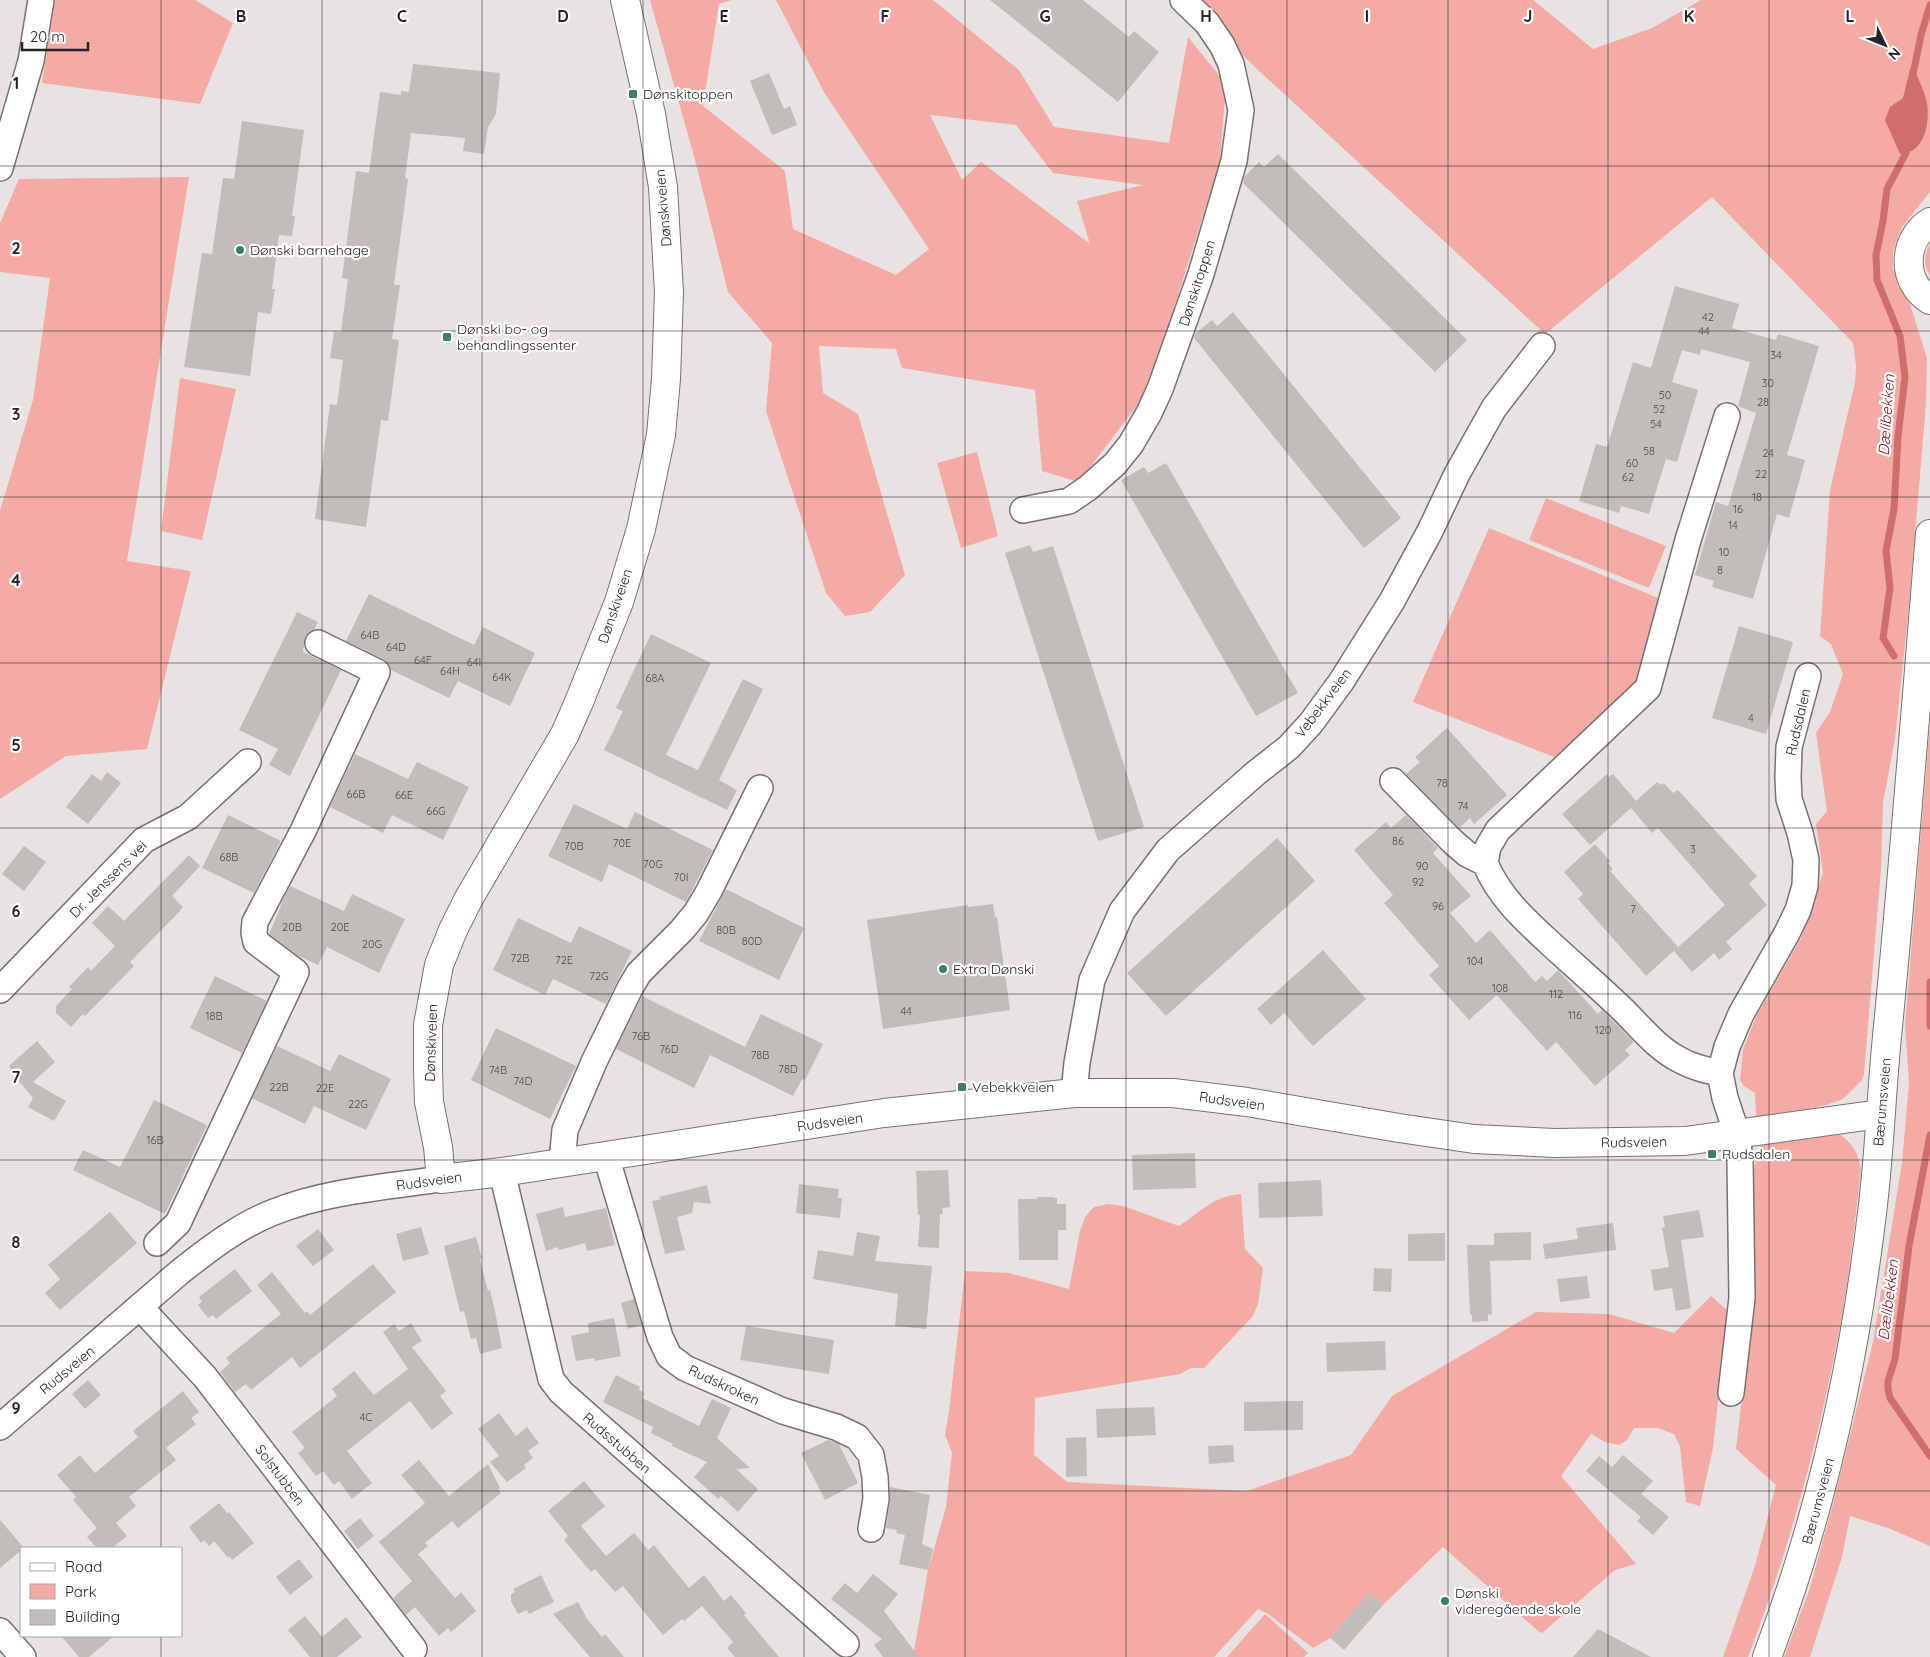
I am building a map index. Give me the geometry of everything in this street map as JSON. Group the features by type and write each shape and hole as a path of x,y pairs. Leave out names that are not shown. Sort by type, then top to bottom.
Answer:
{"street":[{"path":"0,168 31,61 41,0"},
{"name":"Dønskiveien","path":"441,1179 438,1147 429,1102 428,1070 428,1025 439,965 453,930 469,898 565,734 579,702 619,602 640,529 661,435 666,379 669,292 663,187 651,114 625,0"},
{"name":"Dønskitoppen","path":"1023,510 1069,501 1088,488 1115,464 1131,444 1150,413 1201,274 1234,162 1241,110 1231,64 1222,45 1207,23 1183,0"},
{"path":"1930,222 1916,236 1909,254 1909,272 1914,284 1926,297 1930,320"},
{"name":"Vebekkveien","path":"1074,1093 1076,1062 1092,980 1122,911 1168,850 1288,747 1311,722 1341,682 1392,601 1430,531 1457,474 1494,408 1542,346"},
{"path":"1720,1073 1698,1068 1678,1060 1651,1038 1526,921 1503,896 1492,879 1486,862 1488,847 1498,830 1648,688 1688,540 1727,416"},
{"name":"Bærumsveien","path":"1767,1657 1804,1550 1841,1413 1860,1308 1873,1210 1930,534"},
{"path":"157,1243 178,1223 296,972 256,942 254,933 255,922 303,832 377,672 318,643"},
{"name":"Rudsdalen","path":"1737,1134 1725,1098 1720,1073 1727,1047 1741,1014 1787,933 1798,910 1805,886 1806,860 1789,799 1788,778 1789,747 1808,676"},
{"name":"Dr. Jenssens vei","path":"0,990 144,840 188,817 248,762"},
{"path":"1393,781 1453,842 1467,854 1486,862"},
{"path":"562,1162 565,1130 594,1062 630,988 639,973 682,930 696,913 709,891 760,788"},
{"name":"Rudsveien","path":"0,1427 199,1257 247,1225 273,1212 334,1194 502,1172 884,1113 1074,1093 1173,1093 1247,1102 1474,1139 1554,1143 1686,1141 1880,1114"},
{"path":"1731,1393 1742,1288 1740,1170 1737,1134"},
{"name":"Rudskroken","path":"606,1156 660,1336 669,1356 685,1368 783,1412 836,1428 857,1437 871,1455 875,1477 876,1499 871,1529"},
{"name":"Rudsstubben","path":"502,1172 551,1379 561,1392 846,1644"},
{"name":"Solstubben","path":"140,1307 205,1377 414,1650"},
{"path":"0,1631 22,1657"}],"green space":[{"path":"55,0 195,0 233,23 200,104 42,83"},
{"path":"650,0 731,0 719,4 703,106 785,171 793,229 896,275 929,249 825,94 776,0 933,0 1019,70 1054,127 1169,143 1188,37 1226,84 1220,162 1148,391 1079,482 1042,471 1035,390 902,368 896,349 819,346 823,393 858,414 905,575 870,612 845,616 826,593 766,411 772,343 728,292 695,160","holes":["930,115 1016,125 1053,173 1143,185 1077,201 1090,244 981,162 962,180"]},
{"path":"1186,0 1533,0 1593,49 1652,28 1701,0 1930,0 1930,192 1902,227 1893,251 1893,269 1909,301 1927,358 1926,404 1909,606 1895,739 1883,803 1881,869 1864,1074 1862,1080 1843,1099 1826,1105 1767,1118 1756,1116 1755,1093 1744,1086 1740,1080 1743,1050 1756,1017 1801,938 1823,873 1816,824 1827,811 1816,733 1830,712 1843,674 1831,644 1820,636 1830,490 1855,382 1856,366 1853,343 1712,197 1545,334 1259,71"},
{"path":"189,177 127,561 191,571 147,749 66,756 0,799 0,511 33,400 50,278 0,272 0,223 19,179"},
{"path":"1930,244 1930,276 1925,260"},
{"path":"180,378 236,389 202,540 161,531"},
{"path":"977,452 998,536 961,548 937,463"},
{"path":"1546,498 1666,546 1649,588 1529,540"},
{"path":"1489,528 1658,598 1635,685 1557,758 1413,702"},
{"path":"1930,724 1930,1546 1888,1528 1850,1516 1842,1557 1810,1657 1784,1657 1810,1588 1873,1342 1902,1163 1909,1083 1905,1025"},
{"path":"1838,1133 1854,1149 1859,1159 1861,1171 1851,1258 1835,1354 1804,1486 1764,1615 1748,1657 1723,1657 1755,1566 1776,1485 1736,1449 1747,1355 1750,1184 1756,1161 1755,1153 1761,1146 1768,1143"},
{"path":"1241,1194 1245,1249 1263,1268 1258,1304 1253,1316 1204,1368 1191,1368 1180,1374 1035,1398 1034,1455 1067,1482 1247,1491 1351,1455 1392,1396 1536,1312 1609,1314 1674,1333 1711,1296 1728,1311 1713,1448 1700,1506 1686,1502 1680,1446 1674,1434 1657,1428 1634,1428 1627,1440 1619,1445 1605,1442 1591,1434 1561,1476 1636,1564 1615,1570 1542,1633 1443,1547 1383,1605 1369,1593 1330,1638 1313,1648 1268,1614 1258,1609 1214,1657 913,1657 928,1570 946,1507 952,1453 945,1435 965,1271 1009,1273 1069,1289 1080,1231 1085,1217 1094,1207 1108,1204 1123,1206 1179,1226 1215,1201 1231,1195"},
{"path":"1265,1614 1308,1653 1304,1657 1227,1657"}],"shaded area":[{"path":"1910,69 1916,73 1924,92 1928,119 1924,136 1920,143 1908,152 1900,154 1885,120 1890,107 1903,98"}],"building":[{"path":"990,0 1083,0 1129,37 1134,31 1159,52 1118,102"},
{"path":"413,64 500,73 496,114 488,127 484,154 463,151 465,138 411,133 405,178 408,179 394,285 400,285 392,339 399,340 388,421 381,420 366,527 315,519 330,404 337,405 343,360 330,358 334,331 341,332 348,279 342,278 356,171 369,173 380,92 401,95 401,91 409,92"},
{"path":"769,73 784,109 790,106 797,125 772,135 750,81"},
{"path":"242,121 304,130 292,216 295,216 292,236 279,235 272,289 275,289 271,314 258,312 250,376 184,367 202,253 212,254 223,178 234,179"},
{"path":"1278,154 1467,340 1435,372 1243,183 1244,177 1259,162 1264,167"},
{"path":"1675,286 1739,304 1732,328 1776,340 1778,334 1819,346 1787,455 1805,460 1789,518 1777,514 1753,599 1712,587 1714,581 1695,575 1716,502 1728,506 1756,413 1738,406 1750,362 1701,349 1700,355 1682,350 1672,382 1698,390 1677,462 1666,459 1649,514 1621,506 1619,513 1579,501 1596,444 1607,447 1633,362 1651,368"},
{"path":"1233,312 1401,518 1364,548 1194,338 1195,334 1212,320 1217,326"},
{"path":"1166,463 1298,693 1256,716 1121,480 1144,467 1148,473"},
{"path":"1030,545 1033,552 1053,546 1144,827 1098,841 1005,553"},
{"path":"369,594 474,645 483,627 535,653 510,706 458,681 449,698 391,670 389,664 383,659 346,641"},
{"path":"297,612 318,622 314,630 310,631 305,637 303,652 341,670 290,776 269,765 278,749 239,730"},
{"path":"1739,626 1793,642 1766,734 1712,718"},
{"path":"651,634 711,663 666,755 698,770 743,679 763,689 719,780 737,790 727,810 604,750 623,711 616,708"},
{"path":"1447,728 1507,795 1474,824 1470,818 1459,828 1406,774 1420,762 1415,757"},
{"path":"355,754 408,779 417,762 469,787 443,840 392,815 383,833 330,807"},
{"path":"107,772 121,783 88,824 66,807 92,774 101,781"},
{"path":"1607,774 1609,777 1613,774 1636,801 1657,782 1661,785 1664,783 1673,793 1678,790 1757,876 1749,884 1767,905 1726,942 1732,949 1719,960 1714,953 1692,972 1674,951 1725,905 1658,828 1652,833 1631,808 1590,845 1562,814"},
{"path":"574,804 627,829 635,812 713,850 686,902 609,864 602,882 548,856"},
{"path":"228,815 281,841 254,893 202,868"},
{"path":"1406,815 1438,848 1433,853 1471,896 1450,913 1476,943 1490,930 1535,982 1542,976 1547,981 1558,970 1598,1014 1602,1010 1634,1042 1625,1050 1630,1055 1595,1086 1556,1042 1547,1051 1497,995 1469,1020 1429,975 1439,966 1384,903 1393,895 1354,850 1386,822 1391,828"},
{"path":"1277,838 1315,881 1166,1016 1127,973"},
{"path":"1595,844 1610,861 1608,863 1613,869 1610,871 1678,947 1646,976 1578,899 1583,894 1564,872"},
{"path":"24,846 46,862 24,891 2,874"},
{"path":"189,855 200,866 172,896 183,907 130,962 134,966 85,1016 83,1014 71,1027 56,1013 56,1006 72,989 69,987 88,967 91,971 115,946 92,923 108,906 124,921"},
{"path":"290,886 344,911 352,894 405,919 379,973 327,947 318,965 297,955 269,934"},
{"path":"726,889 804,928 779,980 699,941"},
{"path":"993,904 995,917 997,917 1010,1010 883,1029 867,920 968,905 968,907"},
{"path":"518,918 571,943 579,926 632,951 606,1004 553,979 545,995 493,970"},
{"path":"1323,950 1366,999 1313,1046 1284,1013 1271,1025 1257,1009"},
{"path":"215,976 267,1001 242,1053 190,1028"},
{"path":"642,996 745,1047 761,1014 823,1044 805,1080 802,1079 793,1096 710,1055 694,1088 616,1049"},
{"path":"496,1028 576,1066 550,1119 471,1080"},
{"path":"37,1041 55,1062 33,1082 66,1101 54,1121 28,1107 33,1098 10,1071 12,1070 9,1066"},
{"path":"277,1046 330,1071 339,1054 391,1079 366,1130 314,1106 305,1124 252,1098"},
{"path":"154,1100 207,1125 165,1214 73,1170 83,1150 120,1167"},
{"path":"1195,1153 1196,1188 1133,1190 1132,1155"},
{"path":"948,1170 950,1207 942,1208 943,1214 940,1214 939,1248 918,1247 920,1215 918,1215 916,1171"},
{"path":"1321,1180 1323,1216 1259,1218 1258,1183"},
{"path":"799,1184 839,1189 838,1198 842,1198 840,1218 796,1213"},
{"path":"707,1185 711,1204 694,1202 692,1213 677,1217 685,1250 665,1254 652,1201 662,1199 659,1197"},
{"path":"1037,1197 1054,1197 1057,1198 1057,1204 1066,1204 1066,1230 1058,1230 1058,1260 1019,1260 1018,1199 1037,1199"},
{"path":"563,1207 565,1217 606,1208 615,1245 587,1251 585,1243 559,1250 558,1247 546,1251 536,1214"},
{"path":"1699,1210 1704,1237 1681,1240 1691,1308 1676,1311 1672,1288 1654,1291 1651,1270 1669,1267 1662,1228 1665,1227 1663,1216"},
{"path":"110,1212 137,1243 60,1310 45,1293 60,1279 48,1265"},
{"path":"1613,1223 1616,1250 1545,1259 1543,1244 1578,1239 1576,1228"},
{"path":"421,1227 429,1254 403,1261 396,1234"},
{"path":"318,1229 334,1250 313,1266 296,1246"},
{"path":"857,1232 880,1236 875,1261 932,1266 926,1329 895,1326 898,1294 813,1279 818,1250 853,1256"},
{"path":"1531,1232 1531,1260 1490,1261 1492,1314 1488,1315 1488,1321 1472,1322 1472,1315 1470,1315 1467,1245 1494,1245 1494,1233"},
{"path":"1445,1233 1445,1261 1408,1261 1408,1234"},
{"path":"476,1237 488,1291 490,1290 495,1311 502,1348 480,1354 476,1338 471,1339 464,1311 460,1312 444,1246"},
{"path":"373,1264 396,1292 300,1368 292,1357 251,1390 246,1384 235,1392 220,1372 230,1363 226,1358 281,1314 257,1285 272,1272 305,1313 307,1311 310,1315"},
{"path":"1374,1268 1392,1269 1391,1292 1373,1291"},
{"path":"235,1269 252,1291 216,1319 213,1315 208,1318 198,1305 202,1302 199,1297"},
{"path":"1587,1276 1590,1298 1560,1302 1557,1279"},
{"path":"634,1299 642,1325 628,1329 621,1303"},
{"path":"614,1318 621,1356 595,1361 594,1358 576,1361 571,1336 589,1332 588,1323"},
{"path":"411,1323 422,1341 412,1347 446,1391 440,1396 453,1413 432,1430 410,1401 347,1451 372,1483 352,1499 339,1481 334,1485 323,1471 316,1476 298,1453 305,1448 292,1432 337,1396 332,1389 354,1371 374,1395 408,1369 383,1332 394,1324 399,1331"},
{"path":"746,1326 834,1340 829,1374 740,1360"},
{"path":"1385,1341 1386,1370 1327,1372 1326,1343"},
{"path":"616,1375 640,1387 639,1390 644,1393 642,1398 699,1426 712,1399 731,1408 717,1438 750,1468 736,1469 758,1489 738,1512 721,1496 718,1499 694,1477 707,1462 672,1446 673,1444 651,1433 653,1427 603,1402"},
{"path":"88,1380 101,1395 85,1409 72,1394"},
{"path":"183,1391 199,1412 191,1418 196,1424 166,1448 176,1460 129,1497 136,1506 116,1523 127,1536 113,1547 96,1547 87,1537 97,1528 73,1500 76,1497 57,1475 80,1455 95,1473 138,1437 133,1431"},
{"path":"1303,1401 1303,1430 1244,1431 1244,1402"},
{"path":"1154,1407 1156,1435 1097,1438 1096,1409"},
{"path":"499,1413 516,1436 527,1427 539,1443 528,1451 533,1458 524,1465 526,1468 507,1482 490,1462 499,1456 478,1429"},
{"path":"1086,1437 1087,1476 1066,1477 1066,1438"},
{"path":"828,1440 839,1444 858,1483 825,1500 801,1453"},
{"path":"1233,1445 1234,1462 1209,1464 1208,1446"},
{"path":"1623,1455 1653,1481 1641,1494 1669,1517 1653,1535 1637,1521 1641,1517 1586,1471 1599,1456 1612,1467"},
{"path":"419,1460 449,1496 488,1464 501,1493 458,1528 452,1521 425,1543 428,1546 418,1554 455,1598 461,1592 476,1611 451,1632 448,1628 439,1636 415,1607 406,1615 393,1598 412,1581 379,1542 425,1503 401,1475"},
{"path":"584,1481 605,1506 581,1526 606,1556 634,1533 648,1550 654,1545 689,1588 704,1575 724,1601 731,1595 746,1613 744,1615 779,1657 735,1657 727,1648 733,1642 702,1606 684,1621 682,1619 663,1635 623,1586 615,1592 595,1569 591,1572 564,1540 568,1536 548,1511"},
{"path":"890,1487 930,1495 922,1544 933,1549 928,1570 899,1564 905,1535 896,1533 897,1530 886,1528"},
{"path":"219,1503 228,1514 229,1512 254,1543 232,1560 229,1556 228,1558 214,1541 209,1546 204,1540 201,1543 189,1527"},
{"path":"360,1518 374,1536 358,1549 344,1531"},
{"path":"0,1520 23,1547 20,1547 20,1551 0,1568"},
{"path":"299,1559 313,1577 290,1595 276,1577"},
{"path":"873,1574 898,1594 884,1611 919,1657 883,1657 874,1645 882,1639 831,1599 845,1583 857,1593"},
{"path":"541,1575 554,1602 529,1614 527,1610 518,1614 511,1601 511,1594 515,1592 513,1589"},
{"path":"1369,1593 1383,1605 1344,1650 1330,1638"},
{"path":"578,1602 587,1619 602,1637 605,1634 624,1657 590,1657 553,1614"},
{"path":"305,1616 322,1637 346,1617 362,1637 337,1657 310,1657 288,1630"},
{"path":"1598,1629 1651,1657 1573,1657"},
{"path":"62,1637 113,1637 89,1657 79,1657"}],"waterway":[{"name":"Dælibekken","path":"1912,79 1921,35 1930,5"},
{"name":"Dælibekken","path":"1894,656 1883,638 1890,588 1886,551 1894,509 1898,436 1905,377 1900,336 1877,280 1876,255 1887,189 1906,153 1907,144"},
{"name":"Dælibekken","path":"1930,982 1930,1026"},
{"name":"Dælibekken","path":"1930,1135 1909,1246 1895,1359 1888,1381 1890,1398 1930,1456"}],"place":[{"name":"Dønskitoppen","path":"633,94"},
{"name":"Dønski barnehage","path":"240,250"},
{"name":"Dønski bo- og behandlingssenter","path":"447,337"},
{"name":"Extra Dønski","path":"943,969"},
{"name":"Vebekkveien","path":"962,1087"},
{"name":"Rudsdalen","path":"1712,1154"},
{"name":"Dønski videregående skole","path":"1445,1601"}]}
